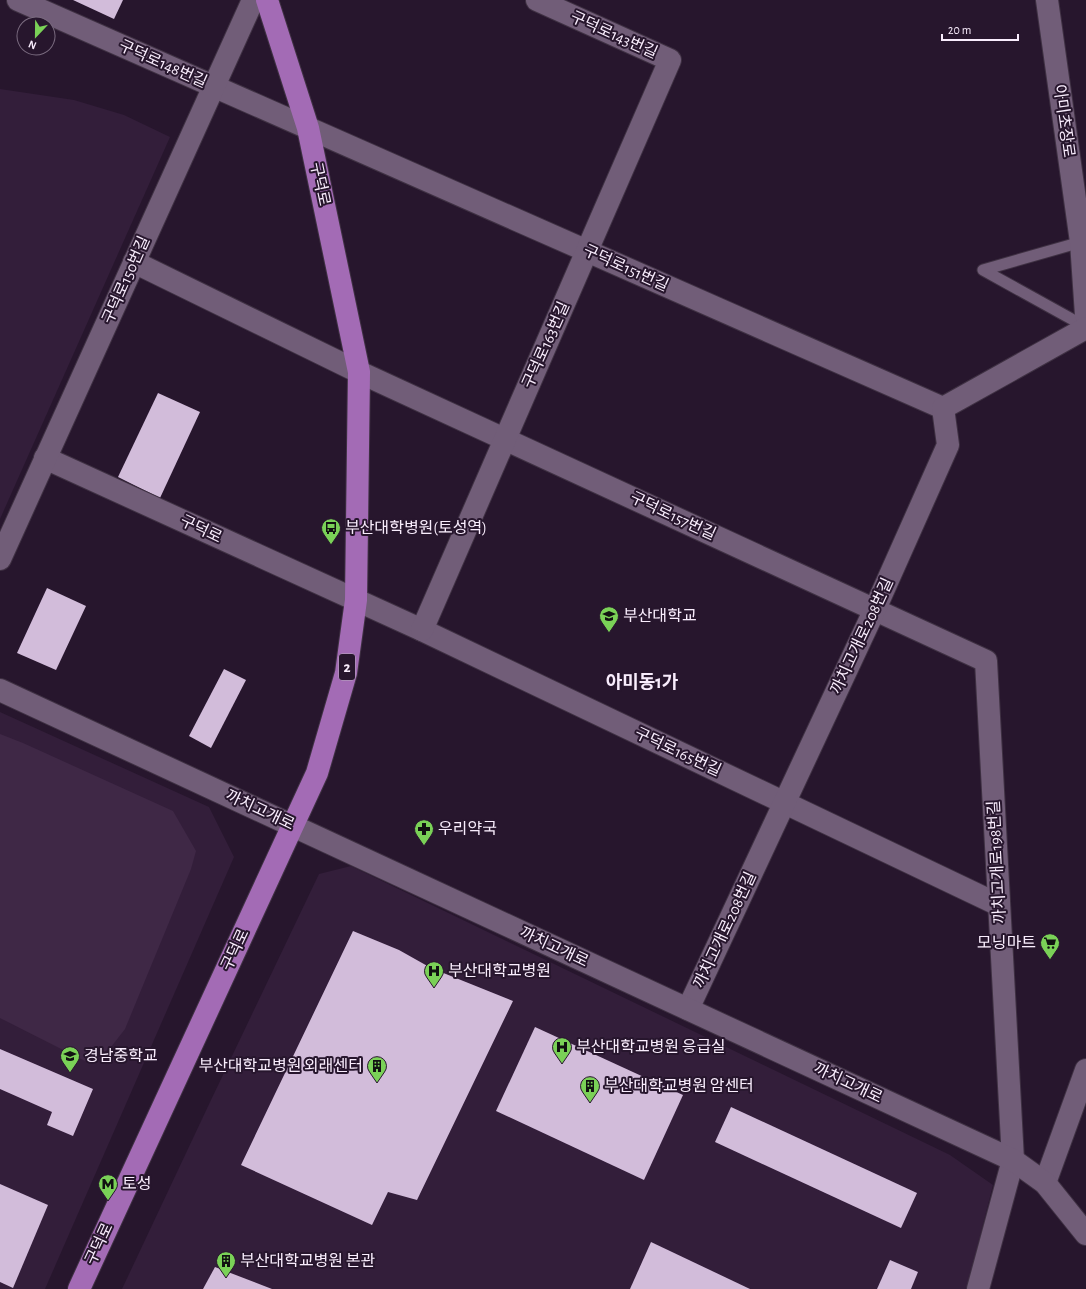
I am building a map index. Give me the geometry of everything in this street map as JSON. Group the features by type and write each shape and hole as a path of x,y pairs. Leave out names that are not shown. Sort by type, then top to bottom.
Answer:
{"main road":[{"name":"구덕로","path":"78,1289 317,773 346,673 356,600 359,372 308,128 267,0"}],"street":[{"name":"구덕로148번길","path":"18,0 308,128"},
{"name":"구덕로150번길","path":"0,559 253,0"},
{"name":"구덕로143번길","path":"537,0 670,60"},
{"name":"아미초장로","path":"1047,0 1081,242 1086,315"},
{"name":"구덕로163번길","path":"422,630 670,60"},
{"name":"구덕로151번길","path":"308,128 943,408"},
{"path":"1068,151 1086,173"},
{"path":"134,262 359,372"},
{"path":"943,408 1086,328"},
{"name":"구덕로157번길","path":"359,372 986,661"},
{"name":"까치고개로208번길","path":"688,1009 875,609 948,445 943,408"},
{"name":"구덕로","path":"46,458 356,600"},
{"name":"구덕로165번길","path":"356,600 999,904"},
{"name":"까치고개로198번길","path":"978,1289 1013,1160 986,661"},
{"name":"까치고개로","path":"0,690 1013,1160 1045,1183 1086,1234"},
{"path":"1045,1183 1086,1070"}],"lane":[{"path":"1081,242 983,270 1086,328"}],"shaded area":[{"path":"0,89 74,100 124,115 170,137 0,519"},
{"name":"경남중학교","path":"0,712 209,807 234,857 45,1289 0,1289"},
{"path":"0,734 173,811 196,851 191,869 125,1029 111,1047 89,1063 0,1018"},
{"name":"부산대학교병원","path":"351,866 950,1155 993,1185 967,1289 122,1289 319,874"}],"building":[{"path":"73,0 123,0 114,19"},
{"path":"158,393 200,412 160,498 118,477"},
{"path":"47,588 86,606 56,670 17,653"},
{"path":"224,669 246,680 211,748 189,736"},
{"name":"부산대학교병원 외래센터","path":"353,931 399,950 431,968 513,1001 417,1200 388,1192 372,1225 241,1165"},
{"name":"부산대학교병원 암센터","path":"535,1027 683,1095 644,1180 496,1111"},
{"path":"0,1049 93,1089 73,1136 47,1125 52,1112 0,1089"},
{"path":"731,1107 917,1193 901,1228 715,1142"},
{"path":"0,1184 48,1205 13,1288 0,1282"},
{"path":"651,1242 750,1289 630,1289"},
{"path":"890,1260 918,1272 911,1289 877,1289"},
{"name":"부산대학교병원 본관","path":"215,1267 272,1289 203,1289"}],"place":[{"name":"부산대학병원(토성역)","path":"331,545"},
{"name":"부산대학교","path":"609,633"},
{"name":"우리약국","path":"424,846"},
{"name":"모닝마트","path":"1050,960"},
{"name":"부산대학교병원","path":"434,988"},
{"name":"부산대학교병원 응급실","path":"562,1064"},
{"name":"경남중학교","path":"70,1073"},
{"name":"부산대학교병원 외래센터","path":"377,1083"},
{"name":"부산대학교병원 암센터","path":"590,1103"},
{"name":"토성","path":"108,1201"},
{"name":"부산대학교병원 본관","path":"226,1278"}],"district":[{"name":"아미동1가","path":"642,683"}]}
